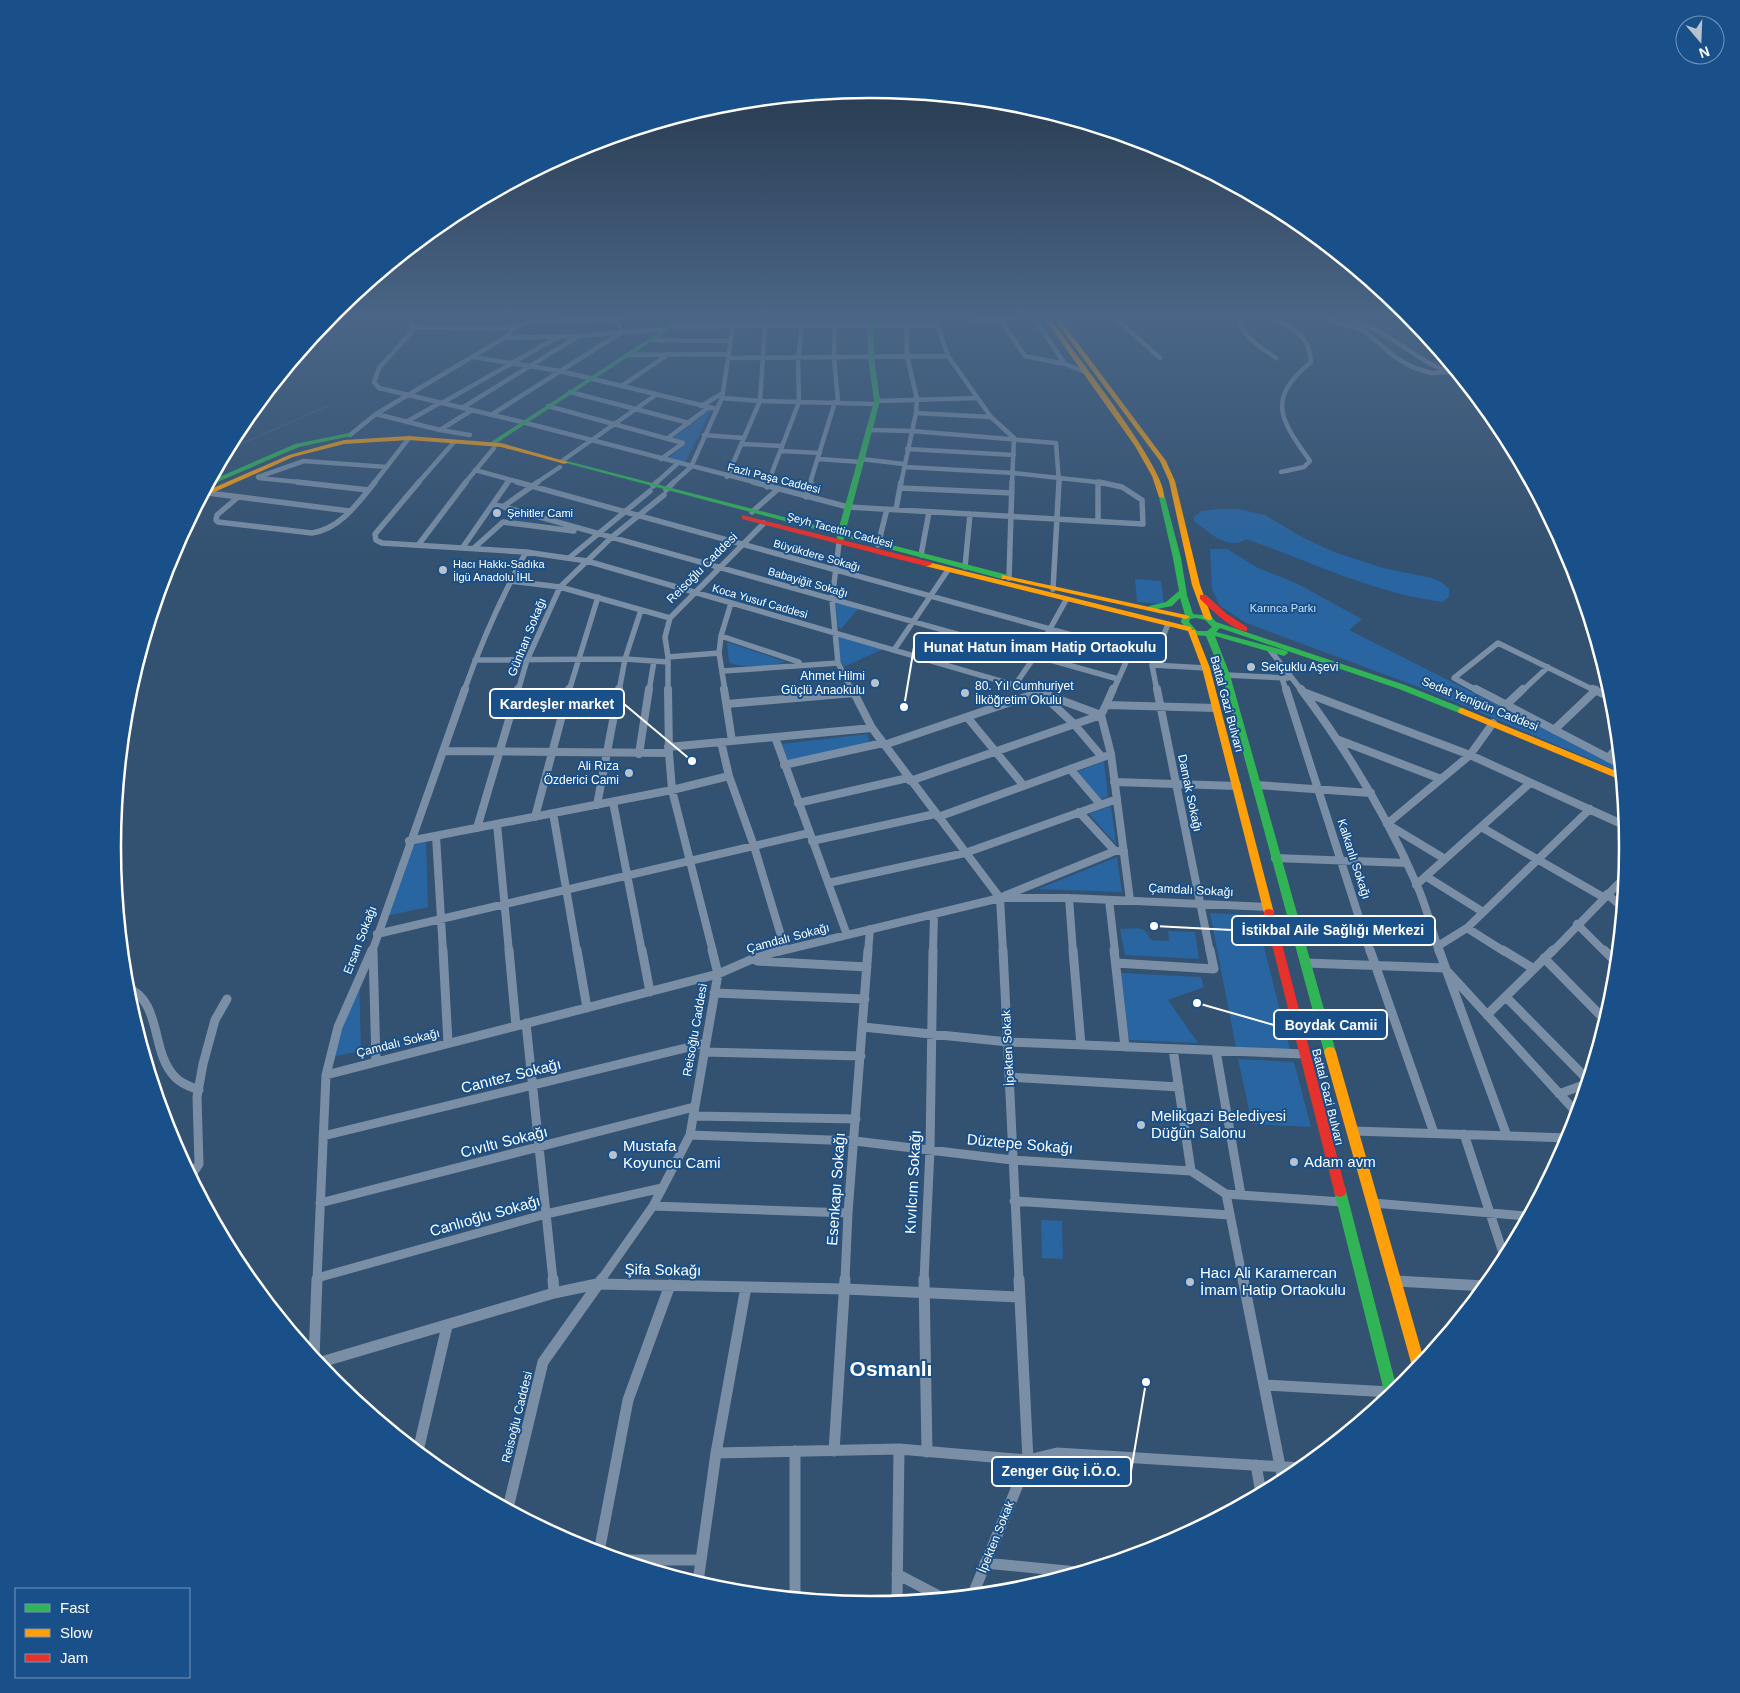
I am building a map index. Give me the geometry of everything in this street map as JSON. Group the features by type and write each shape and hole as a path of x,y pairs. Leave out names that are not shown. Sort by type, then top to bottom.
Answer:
{"street":[{"path":"350,435 376,414 403,397"},
{"name":"Fazlı Paşa Caddesi","path":"419,397 848,507 1143,524 1142,500 1122,487 1098,482"},
{"path":"406,422 452,397"},
{"path":"462,408 480,397"},
{"path":"491,415 519,397"},
{"path":"418,544 492,447 522,422 562,397"},
{"path":"589,397 689,423"},
{"path":"504,506 653,397"},
{"path":"668,397 717,409"},
{"path":"702,406 720,397"},
{"path":"691,468 722,397"},
{"path":"730,397 760,401 799,402 876,402 931,398 977,398 991,417 1014,438 1009,578"},
{"path":"727,477 760,397"},
{"path":"767,487 799,402 799,397"},
{"path":"806,497 836,402 836,397"},
{"path":"875,397 876,402 840,539 832,600 838,663 872,728 1000,898 1119,851"},
{"path":"1104,397 1121,419 1154,471 1161,488 1188,617"},
{"name":"Battal Gazi Bulvarı","path":"1115,397 1163,461 1172,481 1199,593 1226,675 1275,858 1417,1357"},
{"path":"1281,472 1304,467 1310,461 1284,421 1283,397"},
{"path":"930,414 931,398"},
{"path":"896,509 907,449 916,414 917,399"},
{"path":"548,406 683,443 661,459"},
{"path":"668,438 709,407"},
{"path":"440,430 472,410"},
{"path":"376,414 440,430 470,435"},
{"path":"916,414 991,417"},
{"path":"869,430 1014,438 1056,443 1059,478 1053,588"},
{"path":"253,476 318,444 350,435 392,435 409,438"},
{"path":"704,435 744,438"},
{"path":"213,488 297,445 409,438"},
{"path":"237,498 217,515 216,520 218,522 312,532 323,531 338,522 349,511 409,438"},
{"name":"Şeyh Tacettin Caddesi","path":"409,438 492,447 501,445 652,489 752,512 948,570 1168,624 1199,634 1212,628"},
{"name":"Koca Yusuf Caddesi","path":"454,442 375,534 376,540 382,543 526,552 587,561 1040,692 1101,715"},
{"path":"742,444 819,456 905,466 1014,473 1098,482 1098,521"},
{"path":"907,449 1014,455"},
{"path":"212,489 294,463 315,460 387,467"},
{"path":"569,558 652,489 677,464"},
{"name":"Günhan Sokağı","path":"477,828 527,660 560,587 612,537 638,517 691,468"},
{"name":"Büyükdere Sokağı","path":"475,470 623,513 1131,651 1153,661 1206,668"},
{"path":"253,476 368,490"},
{"path":"463,547 509,481"},
{"path":"901,488 1012,493"},
{"path":"752,512 777,490"},
{"path":"210,492 237,498 349,511"},
{"name":"Şeyh Tacettin Caddesi","path":"665,492 764,522 840,539 878,545 1009,578 1188,617 1212,628"},
{"name":"Babayiğit Sokağı","path":"493,504 1118,679"},
{"path":"878,545 887,509"},
{"path":"921,556 929,512"},
{"path":"964,567 970,514"},
{"path":"474,548 503,522 598,534"},
{"name":"Reisoğlu Caddesi","path":"509,1503 544,1362 653,1206 690,1135 718,974 672,790 669,750 668,659 665,637 670,618 764,522"},
{"name":"Ersan Sokağı","path":"314,1348 326,1075 338,1027 373,948 475,660 510,581 526,552"},
{"path":"894,650 948,570"},
{"path":"510,581 560,587 670,618"},
{"path":"1145,608 1169,605 1178,600 1182,592"},
{"path":"1199,593 1224,616 1270,646 1339,740 1371,793 1416,885 1507,1136"},
{"path":"535,817 577,660 598,598"},
{"path":"1015,685 1035,656 1066,600"},
{"path":"732,603 721,636 719,653 732,741"},
{"path":"597,805 625,659 641,610"},
{"name":"Battal Gazi Bulvarı","path":"1188,617 1185,622 1206,668 1237,786 1389,1386"},
{"path":"1153,661 1168,624"},
{"path":"1212,628 1270,646"},
{"path":"721,636 804,664"},
{"path":"1603,693 1498,644 1454,678 1614,761"},
{"name":"Sedat Yenigün Caddesi","path":"1270,646 1328,662 1402,687 1493,722 1615,774"},
{"path":"1130,900 1119,851 1117,799 1110,754 1101,715 1131,651"},
{"path":"475,660 625,659 654,662 719,653"},
{"name":"Damak Sokağı","path":"1116,962 1214,969 1160,706 1153,661"},
{"path":"639,754 654,662"},
{"path":"723,670 838,663"},
{"path":"1506,705 1548,667"},
{"path":"1226,675 1294,679"},
{"name":"Kalkanlı Sokağı","path":"1282,678 1375,966 1434,1133"},
{"path":"1554,730 1596,690"},
{"path":"784,765 884,744 1040,692 1074,724 1102,757"},
{"path":"727,704 854,693"},
{"path":"1306,693 1470,755 1618,822"},
{"path":"1106,705 1216,708"},
{"path":"798,803 909,779 1101,715"},
{"path":"967,717 1024,786"},
{"path":"1387,824 1470,755 1493,722"},
{"path":"444,752 499,750 639,754 721,742 872,728"},
{"path":"775,737 847,935"},
{"path":"1339,740 1441,779"},
{"path":"721,742 729,776 754,846 785,949"},
{"path":"1608,758 1613,753"},
{"path":"377,934 754,846 937,816 1110,754"},
{"path":"1070,769 1100,804"},
{"path":"410,841 672,790 729,776"},
{"path":"1114,782 1237,786"},
{"path":"1416,885 1530,783"},
{"path":"1256,785 1371,793"},
{"path":"828,883 965,853 1117,799"},
{"path":"613,802 650,992"},
{"path":"1438,946 1467,928 1590,809"},
{"path":"1079,812 1119,851"},
{"path":"553,813 587,1008"},
{"path":"497,824 516,1026"},
{"path":"1387,824 1445,859"},
{"path":"1481,827 1616,903"},
{"path":"436,836 448,1043"},
{"path":"1275,858 1406,863"},
{"path":"1427,877 1483,912"},
{"path":"1487,1015 1507,998 1617,884"},
{"name":"Çamdalı Sokağı","path":"326,1075 718,974 750,960 785,949 1000,898 1200,902 1268,907"},
{"name":"İpekten Sokak","path":"976,1588 1028,1460 1000,898"},
{"path":"1069,898 1082,1045"},
{"path":"1109,900 1125,1047"},
{"name":"Kıvılcım Sokağı","path":"927,1452 922,1293 930,1150 934,914"},
{"path":"1577,924 1611,957"},
{"path":"1467,928 1534,969"},
{"name":"Esenkapı Sokağı","path":"834,1451 848,1213 870,929"},
{"path":"373,948 376,1062"},
{"path":"1544,958 1600,1014"},
{"path":"750,960 867,967"},
{"path":"1306,963 1445,968 1572,1107"},
{"path":"135,991 138,992 148,1007 156,1034 172,1074 183,1084 199,1090"},
{"path":"714,993 865,999"},
{"path":"1507,998 1583,1075"},
{"path":"195,1171 200,1164 199,1090 215,1020 227,999"},
{"path":"526,1023 554,1293"},
{"path":"863,1027 1008,1042 1304,1054"},
{"name":"Canıtez Sokağı","path":"323,1136 533,1085 705,1047 861,1056"},
{"path":"1173,1049 1191,1171"},
{"path":"1216,1051 1241,1195"},
{"path":"1009,1077 1179,1087"},
{"path":"1559,1094 1579,1087"},
{"name":"Cıvıltı Sokağı","path":"320,1203 539,1148 694,1112 856,1119"},
{"path":"1353,1131 1560,1138"},
{"path":"1464,1134 1502,1249"},
{"name":"Düztepe Sokağı","path":"690,1135 855,1141 1012,1160 1191,1171 1226,1194 1342,1202"},
{"name":"Canlıoğlu Sokağı","path":"317,1278 546,1214 662,1188"},
{"path":"1226,1194 1281,1472"},
{"path":"1014,1201 1230,1215"},
{"path":"1372,1203 1522,1216"},
{"path":"653,1206 848,1213"},
{"path":"1396,1282 1476,1286"},
{"name":"Şifa Sokağı","path":"326,1361 554,1293 597,1284 845,1289 1019,1297"},
{"path":"600,1545 628,1400 670,1285"},
{"path":"699,1575 716,1453 746,1287"},
{"path":"419,1445 447,1326"},
{"path":"1264,1385 1383,1392"},
{"path":"716,1453 899,1449 1028,1460 1057,1453 1289,1467"},
{"path":"896,1595 899,1449"},
{"path":"795,1452 795,1591"},
{"path":"1256,1465 1260,1485"},
{"path":"642,1560 700,1560"},
{"path":"986,1564 1061,1571"},
{"path":"897,1574 933,1593"}],"green space":[{"path":"711,410 685,463 667,459 687,442 673,438"},
{"path":"1239,509 1265,515 1302,537 1334,552 1383,568 1432,578 1441,582 1449,589 1449,597 1443,602 1392,592 1343,576 1246,539 1232,543 1225,542 1194,521 1194,517 1201,511"},
{"name":"Karınca Parkı","path":"1210,549 1227,549 1258,568 1296,583 1362,619 1349,630 1614,764 1615,770 1427,690 1246,623 1220,606 1212,589"},
{"path":"1135,579 1161,581 1164,604 1137,602"},
{"path":"835,603 859,608 841,629 838,627"},
{"path":"837,636 883,649 844,667 840,660"},
{"path":"727,642 786,662 773,665 742,666 729,662"},
{"path":"867,734 870,743 788,761 782,744"},
{"path":"1104,761 1108,797 1101,799 1077,772"},
{"path":"1111,806 1116,844 1089,814"},
{"path":"426,840 428,907 386,916 413,846"},
{"path":"1117,857 1122,892 1038,889"},
{"path":"1210,913 1256,915 1290,1050 1236,1048"},
{"path":"1120,929 1142,929 1151,940 1169,941 1168,931 1195,932 1199,959 1125,955"},
{"path":"359,973 361,1051 336,1056 333,1051"},
{"path":"1121,973 1201,977 1204,987 1168,1000 1198,1043 1129,1040"},
{"path":"1238,1059 1294,1062 1311,1127 1252,1124"},
{"path":"1041,1220 1062,1221 1063,1259 1042,1258"}],"waterway":[{"path":"237,445 330,405"}],"traffic: fast":[{"path":"490,445 563,397"},
{"path":"840,539 877,401 876,397"},
{"path":"216,481 297,445 349,435"},
{"path":"565,462 1005,577"},
{"path":"1162,497 1177,558 1183,595 1190,616"},
{"path":"1152,608 1169,604 1182,592"},
{"path":"1196,616 1208,618 1217,627 1209,634 1195,633 1185,622 1186,617 1196,616"},
{"path":"1216,624 1402,687 1462,711"},
{"path":"1212,633 1284,653"},
{"path":"1210,635 1226,675 1330,1052"},
{"path":"1340,1191 1389,1386"}],"traffic: slow":[{"path":"1104,397 1138,446 1156,476 1162,497"},
{"path":"1115,397 1163,461 1172,481 1196,585 1208,618"},
{"path":"210,492 291,456 344,442 409,438 501,445 565,462"},
{"path":"928,564 1188,629"},
{"path":"1005,577 1186,617"},
{"path":"1192,632 1206,668 1269,913"},
{"path":"1462,711 1615,775"},
{"path":"1330,1052 1417,1358"}],"traffic: jam":[{"path":"745,517 928,564"},
{"path":"1203,597 1224,616 1244,629"},
{"path":"1269,913 1340,1191"}],"place":[{"name":"Şehitler Cami","path":"497,513"},
{"name":"Hacı Hakkı-Sadıka İlgü Anadolu İHL","path":"443,570"},
{"name":"Selçuklu Aşevi","path":"1251,667"},
{"name":"Ahmet Hilmi Güçlü Anaokulu","path":"875,683"},
{"name":"80. Yıl Cumhuriyet İlköğretim Okulu","path":"965,693"},
{"name":"Hunat Hatun İmam Hatip Ortaokulu","path":"904,707"},
{"name":"Kardeşler market","path":"692,761"},
{"name":"Ali Rıza Özderici Cami","path":"629,773"},
{"name":"İstikbal Aile Sağlığı Merkezi","path":"1154,926"},
{"name":"Boydak Camii","path":"1197,1003"},
{"name":"Melikgazi Belediyesi Düğün Salonu","path":"1141,1125"},
{"name":"Mustafa Koyuncu Cami","path":"613,1155"},
{"name":"Adam avm","path":"1294,1162"},
{"name":"Hacı Ali Karamercan İmam Hatip Ortaokulu","path":"1190,1282"},
{"name":"Zenger Güç İ.Ö.O.","path":"1146,1382"}],"district":[{"name":"Osmanlı","path":"891,1369"}]}
